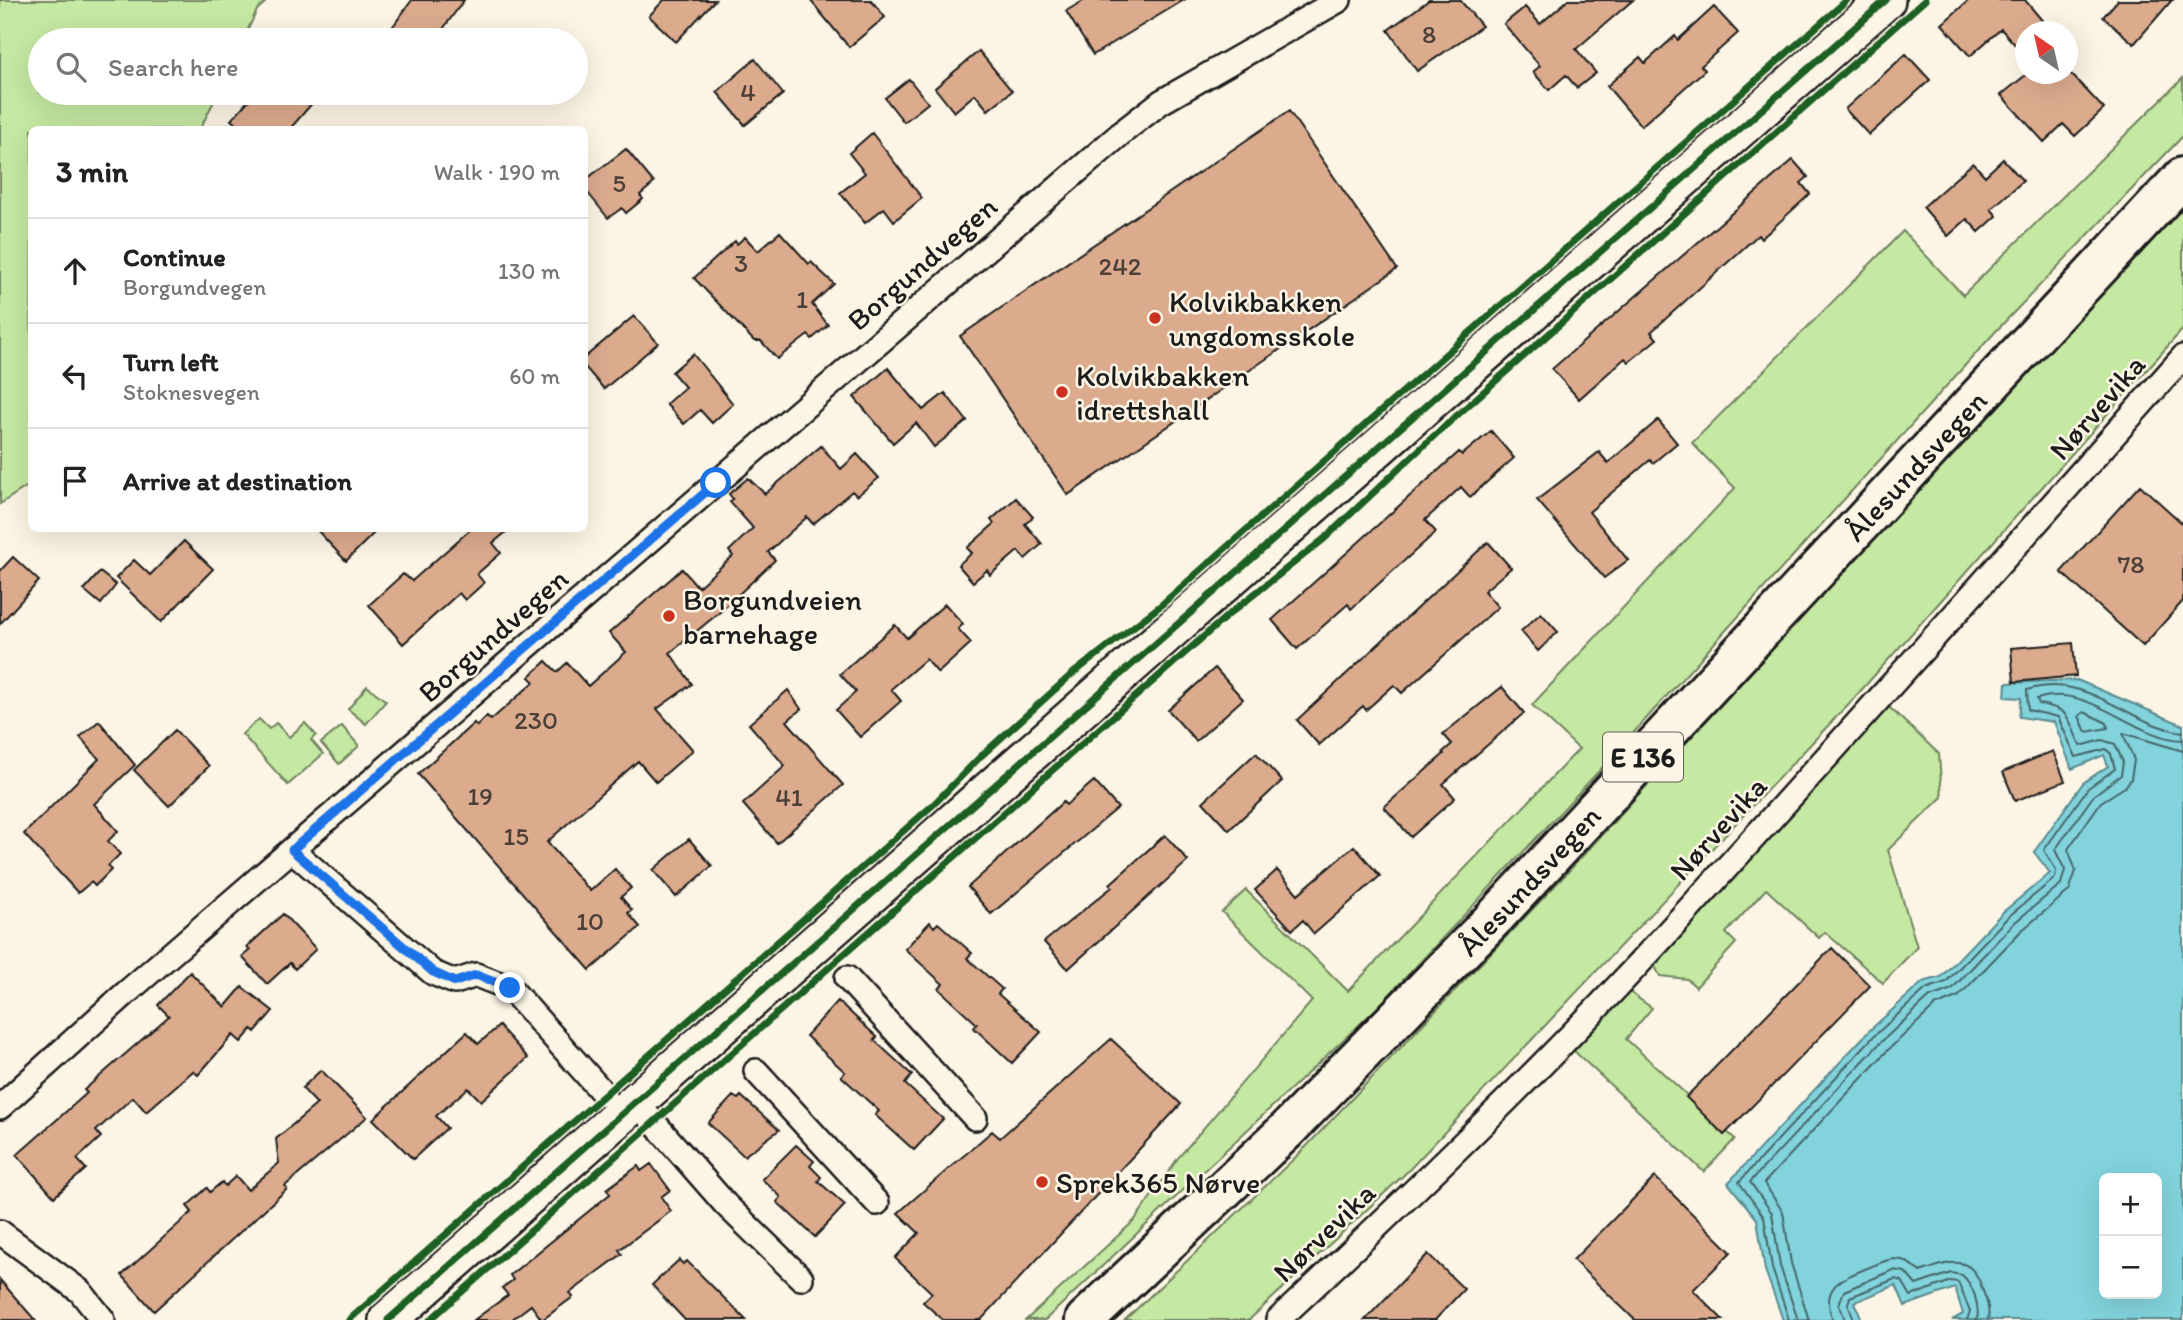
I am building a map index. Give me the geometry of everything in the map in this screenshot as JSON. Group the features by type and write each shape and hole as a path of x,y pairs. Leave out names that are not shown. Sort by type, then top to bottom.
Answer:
{"highway":[{"name":"Ålesundsvegen","path":"1085,1320 1286,1131 1496,916 2183,177"}],"main road":[{"path":"388,1320 620,1098 1886,0"}],"street":[{"name":"Borgundvegen","path":"0,1107 126,993 1125,130 1161,103 1339,0"},
{"name":"Nørvevika","path":"1278,1320 1352,1250 1632,971 1966,602 2183,357"},
{"path":"292,850 433,972 455,982 476,975 510,988 801,1278"},
{"path":"847,978 975,1118"},
{"path":"756,1071 877,1203"},
{"path":"0,1232 80,1291 103,1320"}],"green space":[{"path":"0,0 268,0 257,10 249,28 28,28 28,105 212,105 202,126 28,126 28,486 0,504"},
{"path":"2183,78 2183,136 1997,330 1599,771 1377,1008 1045,1320 1026,1320 1134,1221 1178,1158 1312,1001 1222,912 1246,890 1348,991 1579,749 1532,705 1735,488 1692,443 1903,231 1963,295"},
{"path":"2183,200 2183,329 1856,696 1408,1171 1249,1320 1125,1320 1301,1152 1566,874"},
{"path":"367,686 386,701 366,724 348,709"},
{"path":"1889,707 1939,754 1942,797 1888,850 1917,947 1883,983 1825,932 1819,938 1766,889 1726,933 1736,943 1696,987 1687,979 1660,976 1653,963"},
{"path":"259,719 269,729 276,723 289,737 305,723 316,735 311,740 323,754 288,785 242,734"},
{"path":"342,726 359,746 339,764 321,743"},
{"path":"1628,991 1652,1008 1626,1039 1735,1139 1704,1172 1574,1051"}],"water":[{"path":"2077,680 2183,725 2183,1320 1952,1320 1963,1314 1955,1288 1905,1306 1896,1285 1855,1302 1862,1320 1783,1320 1765,1270 1757,1219 1728,1183 1869,1031 1923,982 1941,977 2003,912 2050,873 2034,852 2083,783 2108,766 2104,755 2072,769 2054,722 2019,717 2021,698 2005,697 2006,683"}],"building":[{"path":"412,0 464,0 444,28 392,28"},
{"path":"664,0 715,0 676,42 649,16"},
{"path":"810,0 871,0 885,17 849,47"},
{"path":"1085,0 1184,0 1093,55 1066,11"},
{"path":"1429,0 1460,0 1482,26 1417,71 1388,30"},
{"path":"1568,0 1633,0 1576,49 1596,73 1577,88 1566,75 1549,90 1533,72 1540,66 1504,24 1525,7 1540,24"},
{"path":"1969,0 2025,0 2042,21 2015,21 2015,45 2001,29 1970,56 1942,24"},
{"path":"2118,0 2172,0 2134,44 2103,17"},
{"path":"1714,7 1738,33 1701,66 1705,70 1641,126 1607,86 1640,57 1645,63 1675,36 1678,40"},
{"path":"979,51 1012,91 988,110 975,94 954,112 935,88"},
{"path":"1906,54 1930,80 1869,135 1845,109"},
{"path":"755,59 783,94 745,125 717,92"},
{"path":"909,79 928,103 904,122 885,98"},
{"path":"2078,81 2104,109 2075,136 2063,124 2044,142 2001,95 2015,84 2078,84"},
{"path":"244,105 311,105 292,126 238,126 231,120"},
{"path":"1289,111 1397,269 1068,495 960,336"},
{"path":"872,133 922,198 894,221 884,208 865,223 840,193 865,173 849,153"},
{"path":"626,149 654,183 640,195 643,199 626,213 622,208 608,218 588,193 588,178"},
{"path":"2003,159 2023,181 1991,209 1997,216 1979,232 1967,219 1948,236 1923,207 1973,163 1985,176"},
{"path":"1793,160 1808,177 1801,183 1810,194 1761,239 1758,235 1651,332 1657,339 1629,362 1625,358 1579,399 1552,369"},
{"path":"780,232 809,264 811,262 834,284 812,304 828,325 812,339 808,335 777,359 761,341 754,341 694,278 735,241 737,244 745,237 758,251"},
{"path":"634,316 658,343 604,389 588,371 588,355"},
{"path":"693,354 733,404 712,423 700,410 684,424 666,404 685,387 672,372"},
{"path":"888,368 923,410 945,393 967,421 934,447 916,423 893,443 854,397"},
{"path":"1658,420 1677,443 1653,463 1650,460 1589,512 1628,560 1604,578 1537,500 1599,452 1608,463"},
{"path":"1491,431 1514,458 1470,497 1461,487 1425,520 1436,532 1351,609 1348,604 1297,649 1272,620 1459,452 1462,455"},
{"path":"821,446 841,469 857,454 879,478 857,496 852,491 813,524 807,517 768,552 775,560 720,612 670,653 692,684 657,709 693,750 656,782 638,761 547,842 590,891 615,869 631,888 621,897 632,910 628,913 640,927 590,970 418,774 474,723 477,726 487,716 491,720 534,682 529,677 546,661 557,672 567,663 588,686 626,652 609,633 682,569 698,587 733,556 729,551 753,528 730,502 733,499 729,494 748,478 765,494"},
{"path":"2140,485 2183,524 2183,601 2143,646 2061,572"},
{"path":"1016,498 1033,517 1025,524 1042,544 1025,559 1018,551 990,575 987,570 973,582 958,565 972,553 967,548 994,524 991,520"},
{"path":"319,532 375,532 346,561"},
{"path":"467,532 506,532 493,543 501,553 477,574 484,583 465,600 459,593 403,644 369,605 403,574 412,581"},
{"path":"184,541 213,569 161,622 116,578 134,560 150,575"},
{"path":"1488,542 1511,568 1484,591 1498,607 1402,693 1394,685 1366,710 1363,706 1319,745 1297,720"},
{"path":"13,557 39,581 0,624 0,571"},
{"path":"100,572 116,585 101,604 84,590"},
{"path":"945,604 963,624 958,629 971,643 938,673 926,659 891,689 901,701 860,737 836,710 856,692 840,674 895,625 907,638"},
{"path":"1541,613 1558,632 1538,651 1521,631"},
{"path":"2073,643 2076,676 2014,682 2011,648"},
{"path":"1215,668 1243,699 1196,741 1168,710"},
{"path":"1502,687 1524,713 1443,784 1455,798 1411,837 1384,807 1444,754 1452,744 1443,734"},
{"path":"788,690 801,709 787,721 843,785 777,843 743,804 785,766 749,724"},
{"path":"99,721 135,765 94,804 118,831 108,841 120,854 108,866 111,870 95,886 91,882 78,893 24,834 99,759 80,737"},
{"path":"175,730 209,766 169,806 134,770"},
{"path":"2053,751 2065,781 2015,801 2003,772"},
{"path":"1256,753 1282,781 1229,830 1203,802"},
{"path":"1094,781 1118,808 991,914 968,887 1063,802 1066,805"},
{"path":"1165,835 1188,861 1068,969 1044,942 1112,887 1110,884"},
{"path":"689,839 712,866 676,897 653,870"},
{"path":"1354,846 1380,876 1314,934 1303,920 1292,930 1255,890 1277,870 1298,894"},
{"path":"283,914 316,949 295,969 290,963 267,984 242,957 250,950 247,947"},
{"path":"930,922 934,927 938,923 972,953 967,958 1002,989 998,994 1041,1032 1012,1063 974,1028 977,1024 939,989 943,984 905,949"},
{"path":"1832,948 1870,986 1724,1135 1686,1097"},
{"path":"190,972 225,1007 242,987 273,1011 255,1032 252,1029 241,1042 233,1035 198,1075 193,1071 146,1112 133,1097 96,1131 101,1137 77,1159 86,1169 54,1197 17,1155 87,1093 84,1090 169,1016 158,1005"},
{"path":"838,1001 877,1037 874,1040 912,1075 905,1084 943,1119 914,1150 875,1115 879,1111 841,1076 845,1072 806,1036"},
{"path":"499,1026 528,1058 481,1101 468,1088 436,1116 447,1128 413,1159 373,1119 467,1032 478,1044"},
{"path":"1111,1039 1181,1104 981,1320 943,1320 923,1302 932,1293 895,1258 919,1233 898,1213 992,1131 1000,1138"},
{"path":"321,1070 367,1117 285,1186 287,1189 154,1311 122,1275 192,1212 187,1206 207,1188 210,1192 222,1182 225,1186 236,1176 248,1190 279,1163 276,1139 317,1104 302,1088"},
{"path":"733,1096 738,1099 741,1096 779,1130 744,1156 708,1123"},
{"path":"796,1145 814,1161 810,1166 821,1177 818,1181 845,1205 815,1237 777,1202 781,1197 762,1179"},
{"path":"651,1164 670,1190 661,1197 671,1211 619,1250 622,1254 570,1293 573,1297 542,1320 531,1305 511,1320 474,1320 508,1295 502,1288 513,1280 510,1275 610,1194 607,1189 638,1166 641,1171"},
{"path":"1655,1177 1731,1252 1693,1290 1723,1320 1635,1320 1573,1260"},
{"path":"1428,1254 1464,1289 1435,1320 1365,1320"},
{"path":"679,1260 683,1264 687,1261 746,1320 685,1320 652,1285"},
{"path":"0,1280 35,1320 0,1320"}],"cycle path":[{"path":"349,1320 934,804 980,757 1071,675 1160,606 1847,0"},
{"path":"388,1320 1886,0"},
{"path":"430,1320 1228,615 1324,539 1436,434 1925,0"}],"place":[{"name":"Kolvikbakken ungdomsskole","path":"1155,318"},
{"name":"Kolvikbakken idrettshall","path":"1062,392"},
{"name":"Borgundveien barnehage","path":"669,616"},
{"name":"Sprek365 Nørve","path":"1042,1182"}],"route":[{"path":"510,988 476,975 455,982 433,972 382,931 292,850 716,483"}]}
